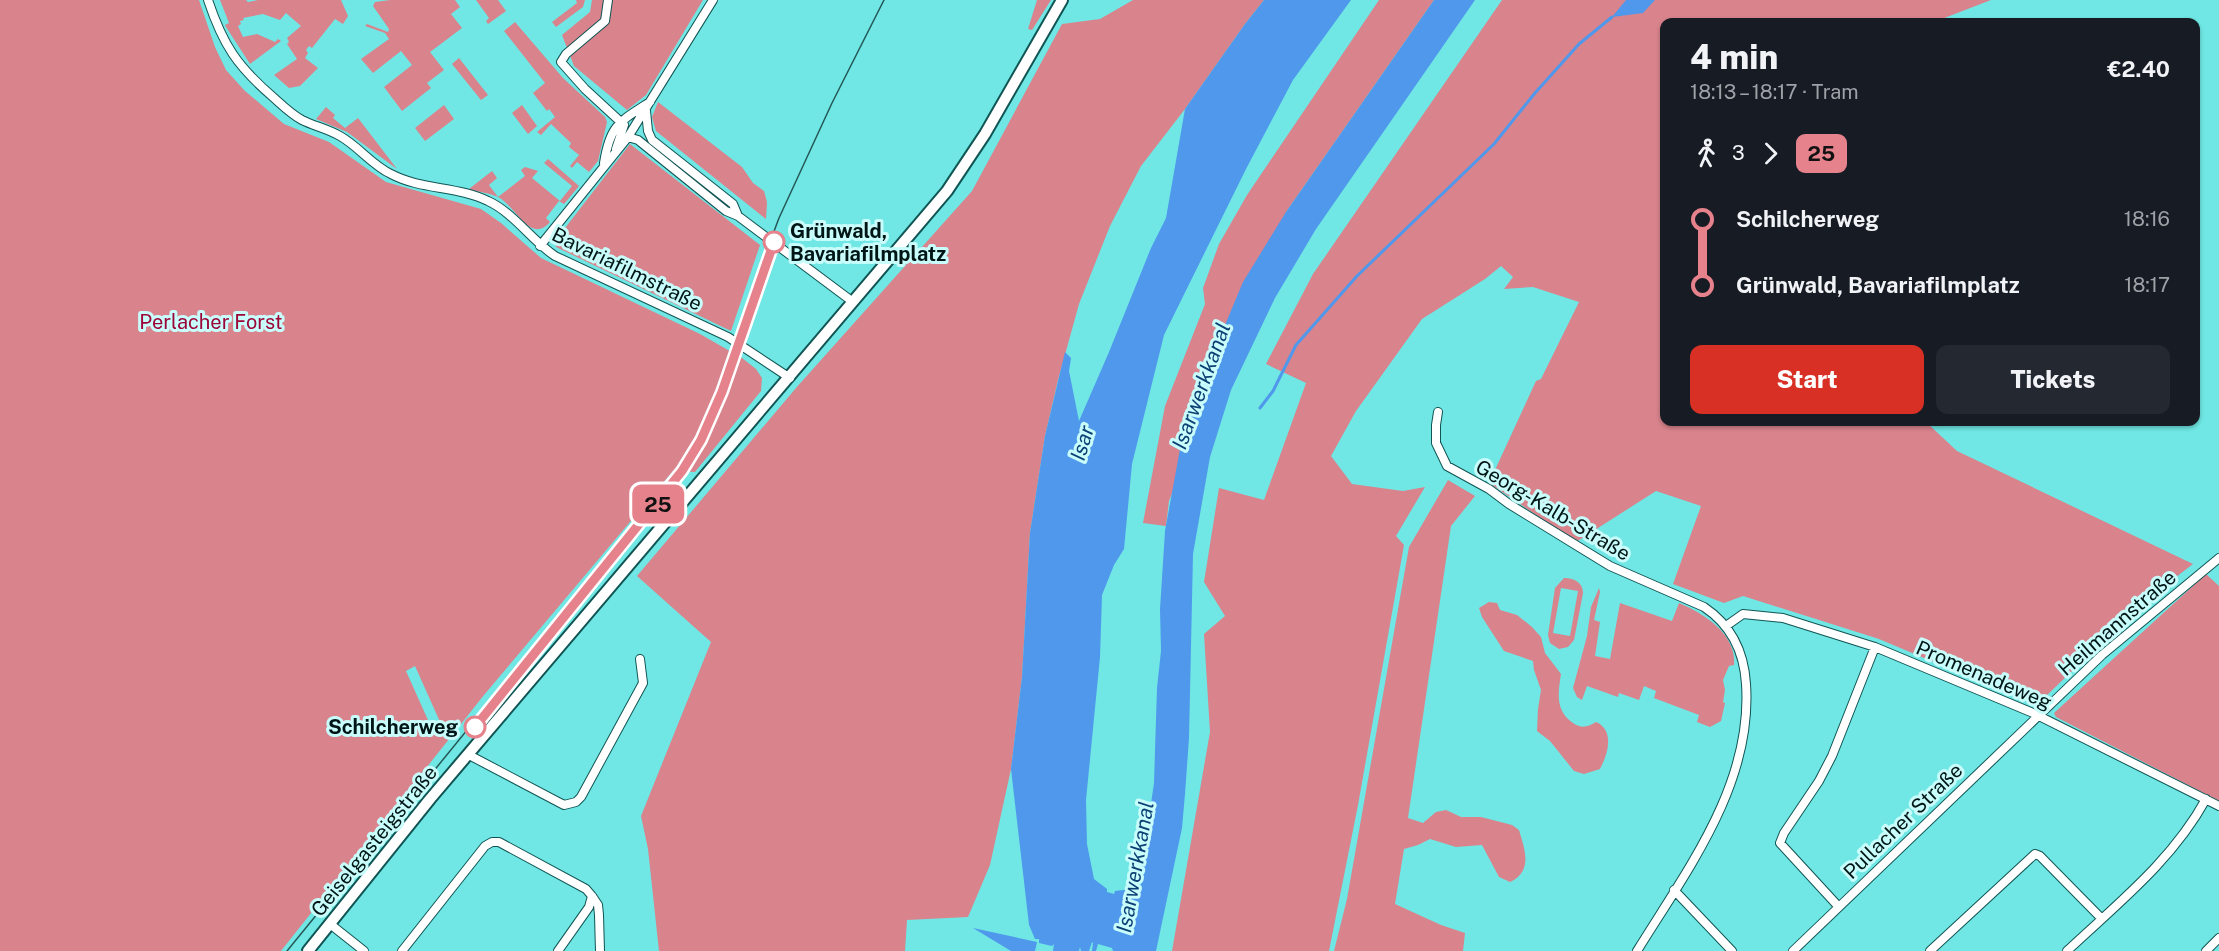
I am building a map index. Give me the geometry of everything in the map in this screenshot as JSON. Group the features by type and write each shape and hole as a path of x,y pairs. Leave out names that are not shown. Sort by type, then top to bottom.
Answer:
{"main road":[{"name":"Geiselgasteigstraße","path":"309,951 407,827 947,191 985,134 1062,0"}],"street":[{"name":"Bavariafilmstraße","path":"208,0 218,30 238,64 258,84 302,120 338,135 391,174 473,195 490,202 503,210 540,246 555,256 728,337 790,378"},
{"path":"608,0 605,21 566,54 561,62 585,89 622,123 638,123"},
{"path":"540,246 638,123 713,0"},
{"path":"604,166 613,130 651,101"},
{"path":"646,111 648,131 652,140 733,204 738,216"},
{"path":"614,153 622,123"},
{"path":"628,137 638,140 726,211 738,216 857,298"},
{"name":"Georg-Kalb-Straße","path":"1438,412 1436,443 1447,466 1489,489 1610,566 1704,607 1726,626 1741,654 1746,676 1748,712 1744,741 1734,775 1717,818 1637,951"},
{"name":"Heilmannstraße","path":"2037,716 2102,655 2219,558"},
{"name":"Promenadeweg","path":"1726,626 1743,614 1783,618 1875,646 2037,716 2219,806"},
{"path":"1838,906 1780,843 1832,756 1875,646"},
{"path":"469,754 564,805 576,802 581,797 643,683 640,659"},
{"name":"Pullacher Straße","path":"1793,951 2037,716"},
{"path":"2067,951 2157,867 2173,849 2206,799"},
{"path":"402,951 479,854 492,842 499,842 586,889 597,905 600,951"},
{"path":"1930,951 2035,854 2040,856 2102,919"},
{"path":"1674,890 1732,951"},
{"path":"558,951 589,907 592,896"},
{"path":"330,924 364,951"},
{"path":"2206,951 2219,938"}],"green space":[{"name":"Perlacher Forst","path":"0,0 199,0 215,47 226,70 245,91 284,124 329,142 386,182 481,209 501,223 541,258 700,334 742,358 756,369 762,378 761,391 695,472 673,471 484,695 281,951 0,951","holes":["415,666 441,724 432,729 406,671"]},
{"path":"220,0 246,0 248,2 341,0 348,16 343,24 335,19 312,48 309,46 305,58 318,68 300,86 289,88 274,75 297,59 287,44 289,42 287,38 301,26 286,13 280,20 263,14 243,18 244,20 240,21 241,24 238,26 243,37 257,34 275,42 278,39 281,41 250,64 225,25 229,23"},
{"path":"455,0 460,7 451,14 462,28 430,52 444,70 427,83 431,88 402,111 384,87 412,65 401,51 373,73 361,59 389,39 385,33 365,26 367,24 388,32 389,29 373,6 375,2"},
{"path":"476,0 498,0 506,11 488,24 486,21 489,18"},
{"path":"576,0 585,0 583,7 556,27 552,22 577,3"},
{"path":"592,0 703,0 646,95 627,110 574,66 562,35 590,12"},
{"path":"1037,0 1051,0 1032,30 1028,29"},
{"path":"1133,0 1264,0 1141,166 1110,226 1079,304 1045,436 1030,533 1022,677 1011,769 990,865 968,917 907,920 905,951 659,951 648,849 641,816 711,642 637,576 796,388 972,191 1062,24 1100,19"},
{"path":"1379,0 1434,0 1286,212 1169,501 1166,526 1143,523 1165,406 1205,304 1203,288 1219,244 1247,195"},
{"path":"1502,0 1991,0 1944,18 1660,18 1660,426 1930,426 1957,451 2193,564 2146,600 2044,698 2027,689 2019,698 1879,639 1743,596 1724,603 1673,584 1701,506 1656,491 1576,542 1489,483 1536,381 1541,379 1579,302 1533,287 1504,289 1513,277 1501,266 1485,279 1422,319 1356,411 1331,456 1352,484 1403,491 1425,487 1396,536 1404,545 1358,805 1329,951 1172,951 1210,732 1204,634 1225,616 1204,582 1219,488 1264,500 1306,383 1266,364 1313,274"},
{"path":"515,22 563,78 605,117 607,122 598,161 589,172 577,162 572,168 570,166 579,155 569,147 571,143 551,124 541,135 537,132 555,117 549,109 547,111 533,93 545,83 504,31"},
{"path":"459,58 488,95 481,100 452,64"},
{"path":"658,102 742,167 753,183 764,191 767,202 766,219 656,131 652,117"},
{"path":"444,105 454,119 425,141 415,128"},
{"path":"522,105 537,126 528,134 512,113"},
{"path":"326,107 335,115 333,118 345,128 358,118 397,169 347,132 316,119"},
{"path":"630,144 760,245 731,331 556,247 555,241"},
{"path":"548,159 579,186 564,204 559,201 546,218 550,222 543,228 536,229 523,222 498,197 525,176 521,170 525,167 538,171 532,178 560,201 572,186 544,163"},
{"path":"492,171 497,178 489,185 498,197 469,189"},
{"path":"1448,480 1475,496 1451,526 1408,818 1423,823 1436,812 1446,810 1461,817 1481,817 1512,825 1519,830 1525,852 1525,866 1522,872 1510,882 1499,877 1482,845 1456,847 1430,839 1404,849 1395,904 1465,933 1463,951 1334,951 1347,899 1409,547"},
{"path":"2206,574 2219,586 2219,801 2056,717 2054,713"},
{"path":"1564,578 1567,578 1579,583 1583,589 1574,640 1568,647 1559,649 1550,643 1548,635 1555,588","holes":["1561,588 1578,591 1570,636 1553,633"]},
{"path":"1599,588 1594,620 1600,622 1595,656 1610,659 1620,603 1672,621 1679,603 1717,626 1730,644 1734,665 1729,666 1723,680 1725,690 1723,702 1725,703 1721,721 1710,727 1697,722 1699,715 1654,698 1656,691 1644,686 1639,700 1619,693 1618,697 1587,686 1582,700 1577,697 1573,688 1587,636 1591,607"},
{"path":"1489,602 1497,603 1500,610 1517,615 1541,637 1545,653 1561,674 1559,701 1567,718 1582,727 1596,722 1606,731 1607,750 1600,769 1584,774 1574,771 1550,741 1537,731 1541,690 1533,661 1504,651 1482,617 1479,608"}],"water":[{"path":"1264,0 1351,0 1293,80 1164,335 1132,464 1124,549 1114,565 1102,595 1100,657 1086,800 1087,844 1094,879 1107,889 1107,892 1114,894 1115,891 1140,888 1144,869 1142,866 1154,783 1165,531 1180,449 1202,380 1243,282 1286,212 1434,0 1475,0 1316,229 1275,298 1231,390 1210,457 1193,554 1189,738 1182,828 1156,951 1113,951 1112,948 1098,944 1096,951 1092,951 1092,942 1089,951 1081,951 1080,947 1079,951 1053,951 1054,944 1052,946 1039,943 1039,939 1035,939 1029,925 1011,769 1022,677 1030,533 1045,436 1065,352 1071,358 1069,371 1079,421 1151,248 1166,218 1185,109"},
{"path":"1626,0 1655,0 1643,13 1612,17"},
{"path":"973,928 1037,942 1035,951 1011,951"}],"waterway":[{"path":"1260,408 1273,391 1296,345 1357,276 1494,144 1579,44 1612,17"}],"tram line":[{"path":"287,951 679,470 698,438 720,390 749,298 779,218 832,103 884,0"},
{"name":"25","path":"475,727 682,471 701,440 722,392 774,242"}],"place":[{"name":"Grünwald, Bavariafilmplatz","path":"774,242"},
{"name":"Schilcherweg","path":"475,727"}],"water label":[{"name":"Isarwerkkanal","path":"1201,386"},
{"name":"Isar","path":"1082,443"},
{"name":"Isarwerkkanal","path":"1135,867"}]}
